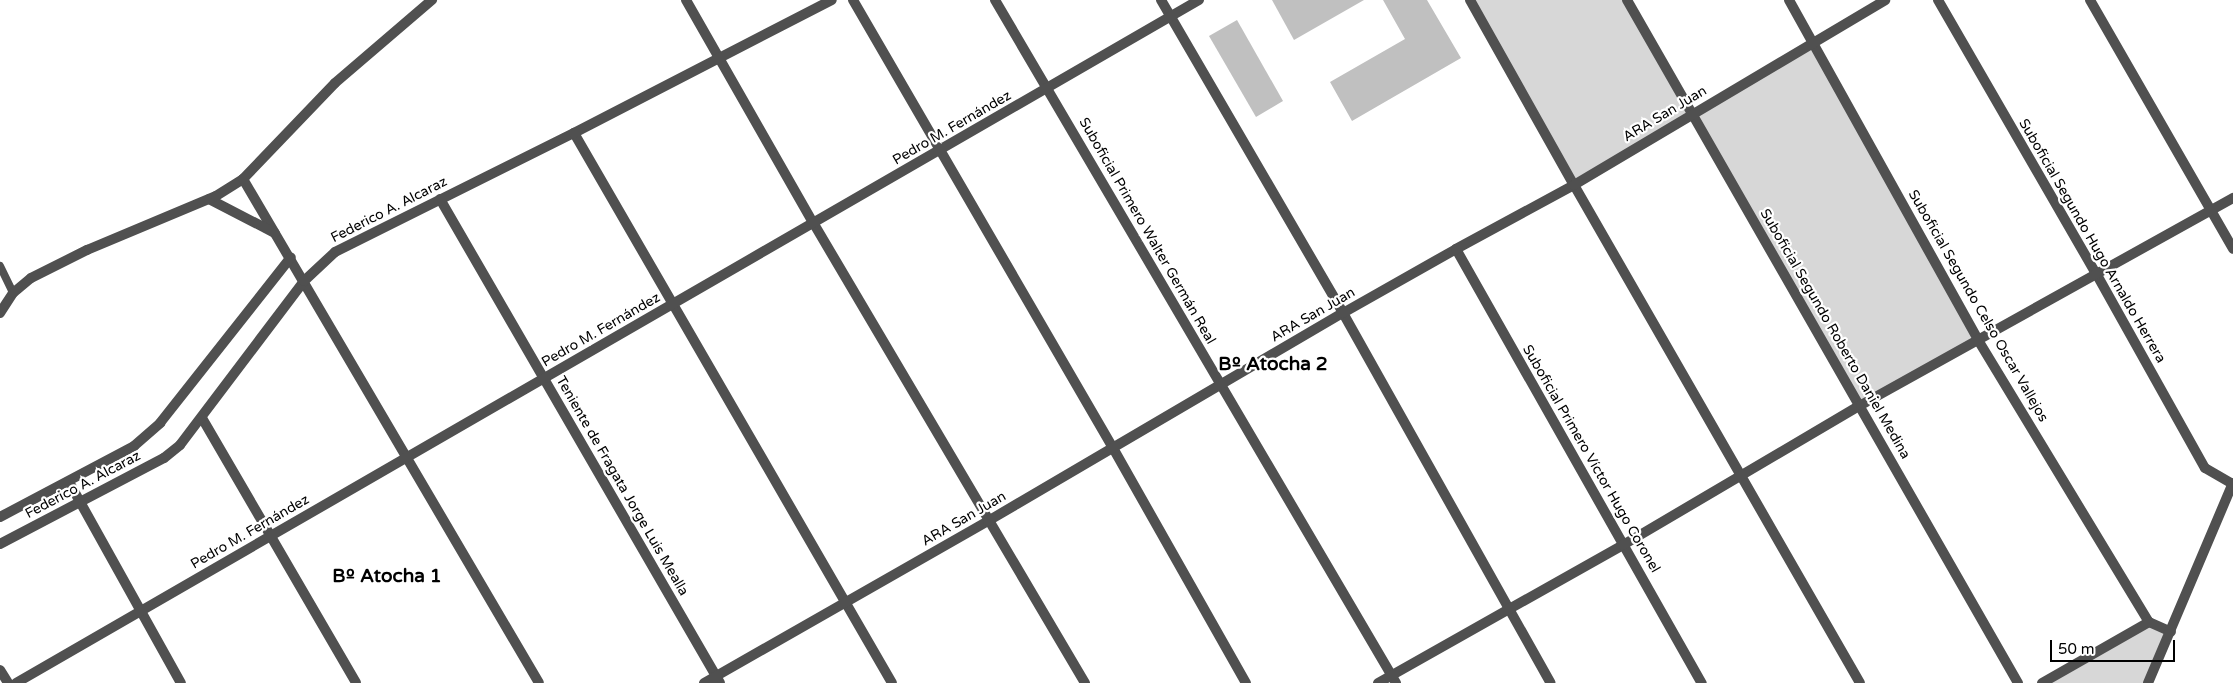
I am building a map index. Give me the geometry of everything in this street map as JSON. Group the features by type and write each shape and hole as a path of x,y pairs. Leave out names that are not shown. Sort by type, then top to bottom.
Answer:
{"street":[{"path":"0,313 13,293 30,278 86,250 209,199 243,180 336,84 432,0"},
{"path":"686,0 721,58 814,224 1085,683"},
{"name":"Federico A. Alcaraz","path":"0,544 164,458 180,445 304,281 335,252 574,133 832,0"},
{"path":"853,0 939,151 1114,448 1246,683"},
{"name":"Suboficial Primero Walter Germán Real","path":"995,0 1393,679"},
{"path":"1160,0 1343,313 1552,683"},
{"name":"Pedro M. Fernández","path":"16,683 1199,0"},
{"path":"1470,0 1574,186 1860,683"},
{"name":"Suboficial Segundo Roberto Daniel Medina","path":"1627,0 2018,683"},
{"name":"Suboficial Segundo Celso Oscar Vallejos","path":"1789,0 1978,340 2149,622"},
{"name":"ARA San Juan","path":"704,683 718,680 845,602 1114,448 1343,313 1456,249 1574,186 1813,41 1885,0"},
{"name":"Suboficial Segundo Hugo Arnaldo Herrera","path":"1938,0 2097,275 2204,468 2233,484"},
{"path":"2090,0 2233,249"},
{"path":"574,133 892,683"},
{"path":"243,180 539,683"},
{"path":"1378,683 1393,679 1860,405 2233,198"},
{"path":"209,199 276,234"},
{"name":"Teniente de Fragata Jorge Luis Mealla","path":"440,200 718,680"},
{"name":"Suboficial Primero Víctor Hugo Coronel","path":"1456,249 1702,683"},
{"path":"0,517 134,446 160,423 290,257"},
{"path":"202,418 356,683"},
{"path":"69,482 181,683"},
{"path":"2148,683 2233,484"},
{"path":"2042,683 2149,622 2171,632"},
{"path":"0,670 8,683"}],"lane":[{"path":"0,266 13,293"}],"shaded area":[{"path":"1470,0 1627,0 1692,114 1574,185"},
{"path":"1812,44 1976,339 1861,403 1694,115"},
{"path":"2149,622 2171,632 2148,683 2042,683"}],"building":[{"path":"1272,0 1364,0 1294,40"},
{"path":"1383,0 1427,0 1461,58 1352,121 1330,82 1405,39"},
{"path":"1237,20 1283,101 1256,117 1209,36"}],"district":[{"name":"Bº Atocha 2","path":"1273,365"},
{"name":"Bº Atocha 1","path":"387,577"}]}
